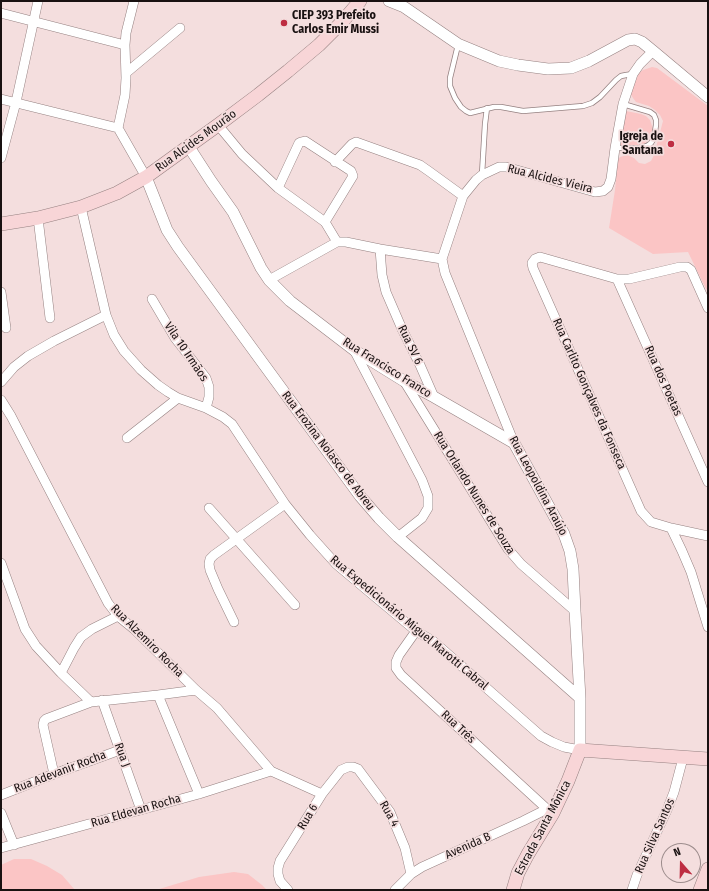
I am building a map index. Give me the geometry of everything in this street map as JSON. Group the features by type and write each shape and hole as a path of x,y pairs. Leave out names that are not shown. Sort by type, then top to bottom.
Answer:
{"main road":[{"name":"Rua Alcides Mourão","path":"1,224 38,218 81,207 117,193 146,177 258,95 318,45 342,22 360,1"},
{"path":"580,750 708,759"},
{"name":"Estrada Santa Mônica","path":"513,890 518,874 575,765 580,750"},
{"path":"700,890 708,869"}],"street":[{"path":"1,158 16,102 38,1"},
{"path":"134,1 125,45 125,95 118,128 146,177"},
{"path":"389,1 404,7 458,44 499,60 518,65 548,69 571,68 589,61 628,40 635,39 642,42 708,97"},
{"path":"1,13 125,45"},
{"path":"126,73 180,28"},
{"name":"Rua Alcides Vieira","path":"442,259 463,196 482,175 499,167 506,167 595,192 603,191 608,187 611,179 623,104 633,74 652,51"},
{"path":"1,99 118,128"},
{"path":"218,125 242,154 278,188 324,222 337,242"},
{"path":"278,188 300,143 305,141 351,171 353,176 324,222"},
{"path":"336,162 352,144 356,142 420,165 463,196"},
{"name":"Rua Francisco Franco","path":"189,147 233,212 254,256 269,280 290,301 354,350 404,381 514,443"},
{"name":"Rua Erozina Nolasco de Abreu","path":"146,177 167,230 178,247 360,496 398,537 580,698"},
{"name":"Rua Expedicionário Miguel Marotti Cabral","path":"81,207 106,315 114,335 124,351 141,370 158,385 178,398 206,408 223,417 232,424 285,504 336,564 416,631 433,641 541,736 564,747 580,750"},
{"path":"38,218 50,318"},
{"path":"269,280 337,242 346,242 442,259"},
{"name":"Rua SV 6","path":"380,249 382,275 386,292 434,397"},
{"name":"Rua Carlito Gonçalves da Fonseca","path":"617,279 540,257 535,259 532,263 642,511 651,522 671,528"},
{"name":"Rua Leopoldina Araújo","path":"442,259 445,273 514,443 564,534 570,551 573,569 580,698 580,750"},
{"path":"617,279 629,279 680,267 687,267 691,270 708,308"},
{"name":"Rua dos Poetas","path":"617,279 708,482"},
{"path":"1,292 6,328"},
{"name":"Vila 10 Irmãos","path":"152,299 175,338 206,378 209,387 209,397 206,408"},
{"path":"1,382 14,367 28,356 106,315"},
{"path":"354,350 422,480 428,496 428,508 422,518 398,537"},
{"name":"Rua Orlando Nunes de Souza","path":"404,381 508,550 521,564 575,611"},
{"path":"127,438 178,398"},
{"name":"Rua Alzemiro Rocha","path":"1,400 11,416 108,603 118,616 134,629 196,690 217,708 270,771 322,794"},
{"path":"234,622 210,570 210,559 285,504"},
{"path":"209,508 295,605"},
{"path":"671,528 708,536"},
{"path":"671,528 691,572 708,627"},
{"path":"1,563 25,629 36,646 91,702"},
{"path":"61,673 81,637 92,629 118,616"},
{"name":"Rua Três","path":"416,631 399,655 396,662 396,668 401,675 550,811"},
{"path":"54,774 43,725 46,719 91,702 196,690"},
{"path":"158,695 199,794"},
{"name":"Rua J","path":"102,700 142,810"},
{"name":"Rua Adevanir Rocha","path":"1,795 120,750"},
{"name":"Rua Silva Santos","path":"632,890 637,875 668,810 683,758"},
{"name":"Rua 6","path":"288,890 280,881 278,874 280,861 322,794 341,770 348,767"},
{"name":"Rua 4","path":"348,767 358,769 390,812 405,848 411,874"},
{"name":"Rua Eldevan Rocha","path":"1,848 199,794 270,771"},
{"name":"Avenida B","path":"395,890 411,874 422,867 523,821 550,811"},
{"path":"1,813 14,845"}],"lane":[{"path":"458,44 450,78 450,86 461,107 466,112 470,113 494,107 528,111 583,106 592,103 600,97 621,76 633,74"},
{"path":"615,148 639,148 647,146 654,138 656,120 654,115 650,112 623,104"},
{"path":"482,175 487,108"}],"shaded area":[{"path":"652,67 657,68 708,106 708,291 688,252 653,254 609,228 618,160 620,157 627,155 634,158 639,163 645,164 651,161 654,155 663,121 655,110 649,106 636,102 630,93 639,73"},
{"path":"626,111 641,114 650,120 653,131 648,141 638,146 620,146"},
{"path":"14,859 31,859 47,866 62,875 75,890 1,890 1,865"},
{"path":"234,872 248,874 267,890 156,890 199,877"}],"place":[{"name":"CIEP 393 Prefeito Carlos Emir Mussi","path":"284,23"},
{"name":"Igreja de Santana","path":"671,144"}]}
